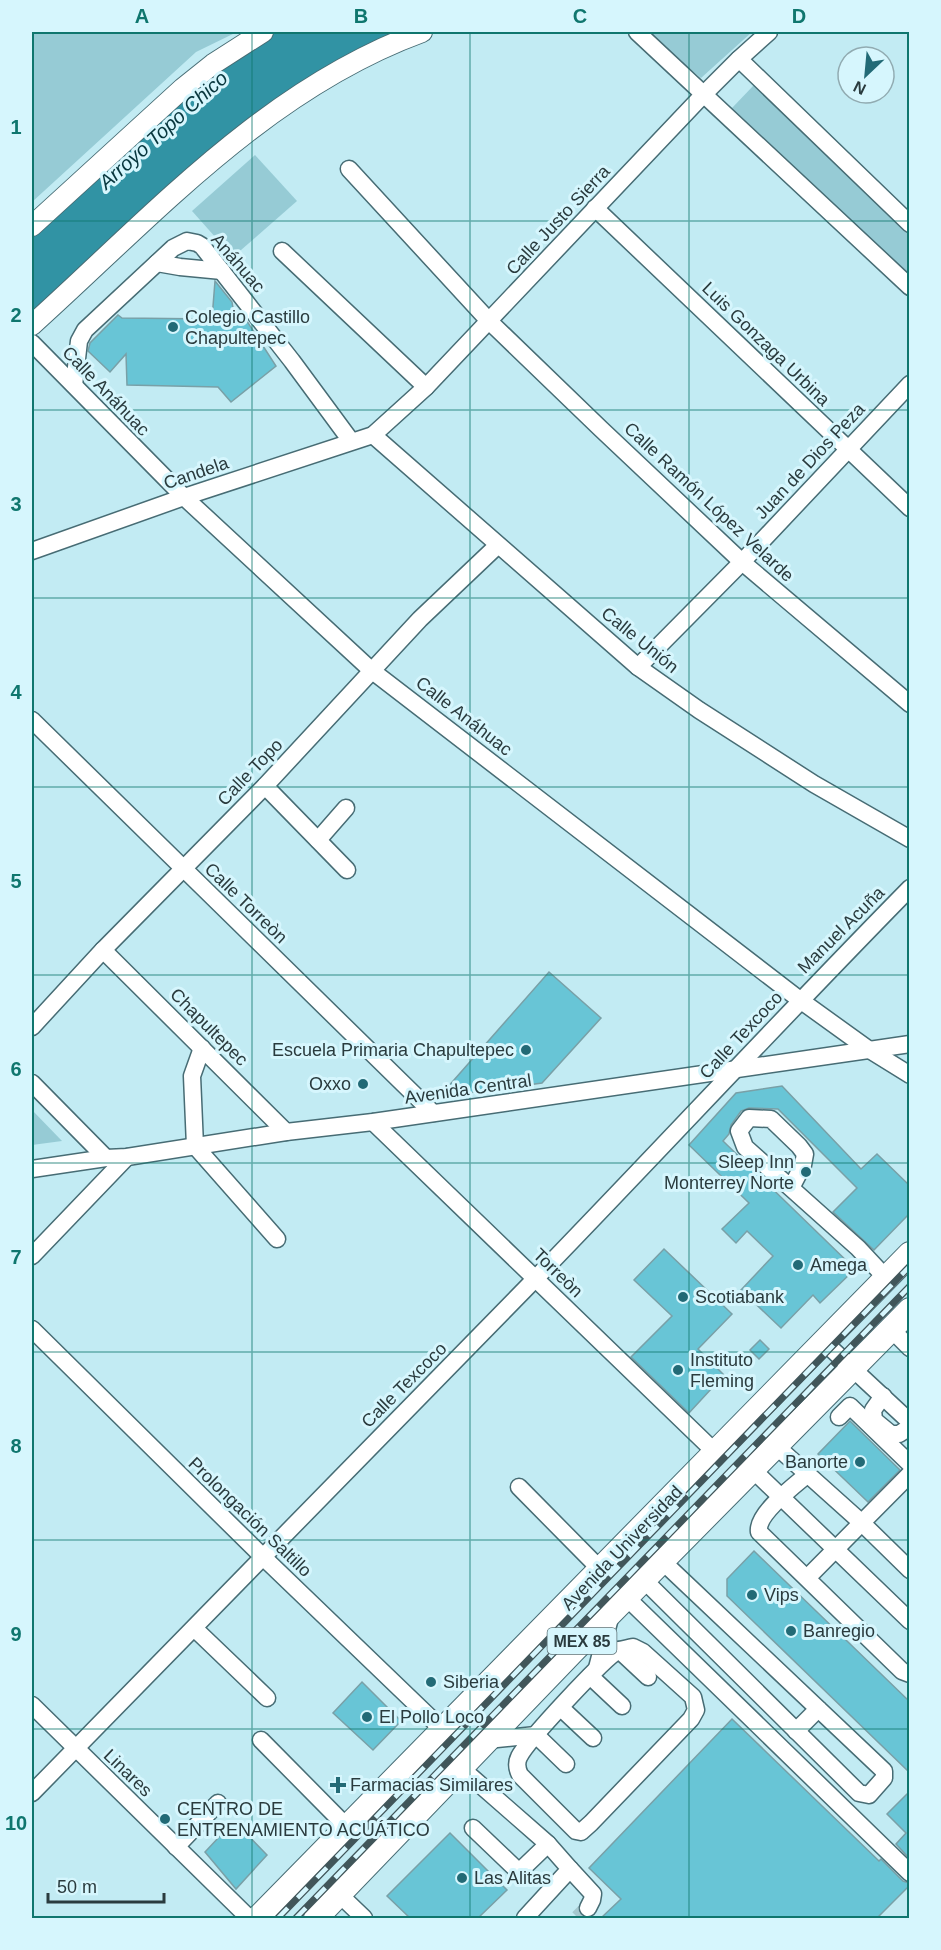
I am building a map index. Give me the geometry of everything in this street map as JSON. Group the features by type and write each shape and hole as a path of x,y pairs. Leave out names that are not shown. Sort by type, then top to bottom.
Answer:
{"highway":[{"name":"Avenida Universidad","path":"258,1918 909,1254"},
{"name":"Avenida Universidad","path":"316,1918 661,1560 909,1310"}],"main road":[{"path":"32,325 213,158 265,117 356,60 422,32"},
{"path":"32,226 183,88 254,35"}],"street":[{"path":"637,32 909,287"},
{"name":"Calle Justo Sierra","path":"374,435 426,387 703,95 769,32"},
{"path":"739,59 909,224"},
{"name":"Calle Ramón López Velarde","path":"349,169 489,321 742,562 909,704"},
{"name":"Luis Gonzaga Urbina","path":"595,208 909,508"},
{"name":"Anáhuac","path":"74,385 81,336 157,263 181,243 192,241 202,246 222,271 351,441"},
{"path":"282,251 426,387"},
{"path":"157,263 222,271"},
{"name":"Calle Anáhuac","path":"32,343 184,497 372,670 800,1000 909,1076"},
{"name":"Juan de Dios Peza","path":"638,668 742,562 909,384"},
{"name":"Candela","path":"32,551 184,497 374,435"},
{"name":"Calle Unión","path":"374,435 638,668 814,784 909,839"},
{"name":"Calle Topo","path":"32,1027 183,868 265,786 420,619 498,545"},
{"name":"Calle Torreòn","path":"32,720 433,1113"},
{"path":"265,786 347,870"},
{"path":"318,840 346,808"},
{"name":"Manuel Acuña","path":"800,1000 909,888"},
{"name":"Chapultepec","path":"104,950 286,1132"},
{"name":"Calle Texcoco","path":"32,1793 536,1278 737,1069 800,1000"},
{"name":"Avenida Central","path":"32,1169 909,1044"},
{"path":"202,1048 192,1076 195,1146 277,1239"},
{"path":"32,1083 106,1158"},
{"name":"Torreòn","path":"374,1122 716,1453"},
{"path":"32,1256 127,1157"},
{"path":"791,1188 858,1248 886,1278"},
{"name":"Prolongación Saltillo","path":"32,1329 262,1556 443,1730"},
{"path":"891,1329 909,1348"},
{"path":"823,1341 909,1422"},
{"path":"883,1396 873,1410 874,1420 891,1434 900,1434 909,1427"},
{"path":"839,1417 850,1406 909,1464"},
{"path":"775,1445 862,1523 909,1570"},
{"path":"752,1469 909,1621"},
{"path":"808,1474 764,1515 759,1524 759,1532 808,1577 902,1671 909,1674"},
{"path":"808,1577 837,1550 909,1474"},
{"path":"519,1487 601,1570"},
{"path":"643,1579 859,1793 869,1795 884,1778 884,1771 661,1560"},
{"path":"594,1672 619,1604 909,1873"},
{"path":"693,1627 711,1608"},
{"path":"194,1628 267,1698"},
{"path":"633,1647 642,1652 693,1697 696,1710 691,1719 581,1832 576,1831 520,1775 517,1768 519,1757 536,1735 594,1672 619,1650 633,1647"},
{"path":"619,1650 648,1677"},
{"path":"594,1672 622,1706"},
{"name":"Linares","path":"32,1705 249,1918"},
{"path":"561,1708 592,1738"},
{"path":"796,1731 819,1709"},
{"path":"487,1740 536,1735 566,1764"},
{"path":"261,1740 347,1827"},
{"path":"460,1767 548,1844 590,1889 592,1900 588,1908"},
{"path":"176,1847 218,1803"},
{"path":"473,1828 519,1870 548,1844"},
{"path":"525,1918 570,1869"},
{"path":"339,1894 364,1918"}],"shaded area":[{"path":"32,32 237,32 196,52 32,202"},
{"path":"645,32 752,32 701,78"},
{"path":"754,85 909,233 909,275 732,108"},
{"path":"255,155 297,201 233,257 192,211"},
{"path":"32,1110 62,1141 32,1145"}],"water":[{"name":"Arroyo Topo Chico","path":"263,32 422,32 311,87 32,325 32,226"}],"building":[{"path":"215,281 232,302 235,320 243,315 276,366 231,402 218,387 127,385 126,354 110,372 88,351 90,343 118,315 122,318 212,319"},
{"name":"Escuela Primaria Chapultepec","path":"549,972 601,1018 542,1083 439,1097"},
{"path":"782,1086 861,1169 877,1154 909,1185 909,1214 874,1250 833,1212 857,1188 778,1109 749,1108 741,1111 723,1141 855,1269 820,1303 813,1295 781,1328 741,1290 773,1256 747,1231 736,1243 722,1229 749,1203 689,1145 736,1093"},
{"path":"664,1249 732,1314 698,1349 724,1375 689,1413 631,1357 672,1316 634,1280"},
{"path":"760,1340 769,1349 759,1359 750,1350"},
{"name":"Banorte","path":"850,1421 900,1470 868,1502 818,1454"},
{"path":"754,1551 909,1701 909,1772 727,1596 727,1579"},
{"name":"El Pollo Loco","path":"362,1682 401,1721 373,1750 333,1713"},
{"path":"732,1719 879,1861 881,1859 903,1881 909,1883 909,1886 877,1918 601,1918 621,1899 589,1868"},
{"path":"909,1792 909,1858 896,1844 906,1833 887,1814"},
{"path":"234,1821 267,1855 236,1889 205,1852"},
{"name":"Las Alitas","path":"450,1833 507,1890 478,1918 410,1918 387,1896"}],"tunnel":[{"path":"578,1918 588,1908"}],"railway":[{"path":"278,1918 910,1266"},
{"path":"296,1918 910,1286"}],"place":[{"name":"Colegio Castillo Chapultepec","path":"173,327"},
{"name":"Escuela Primaria Chapultepec","path":"526,1050"},
{"name":"Oxxo","path":"363,1084"},
{"name":"Sleep Inn Monterrey Norte","path":"806,1172"},
{"name":"Amega","path":"798,1265"},
{"name":"Scotiabank","path":"683,1297"},
{"name":"Instituto Fleming","path":"678,1370"},
{"name":"Banorte","path":"860,1462"},
{"name":"Vips","path":"752,1595"},
{"name":"Banregio","path":"791,1631"},
{"name":"Siberia","path":"431,1682"},
{"name":"El Pollo Loco","path":"367,1717"},
{"name":"Farmacias Similares","path":"338,1785"},
{"name":"CENTRO DE ENTRENAMIENTO ACUÁTICO","path":"165,1819"},
{"name":"Las Alitas","path":"462,1878"}]}
